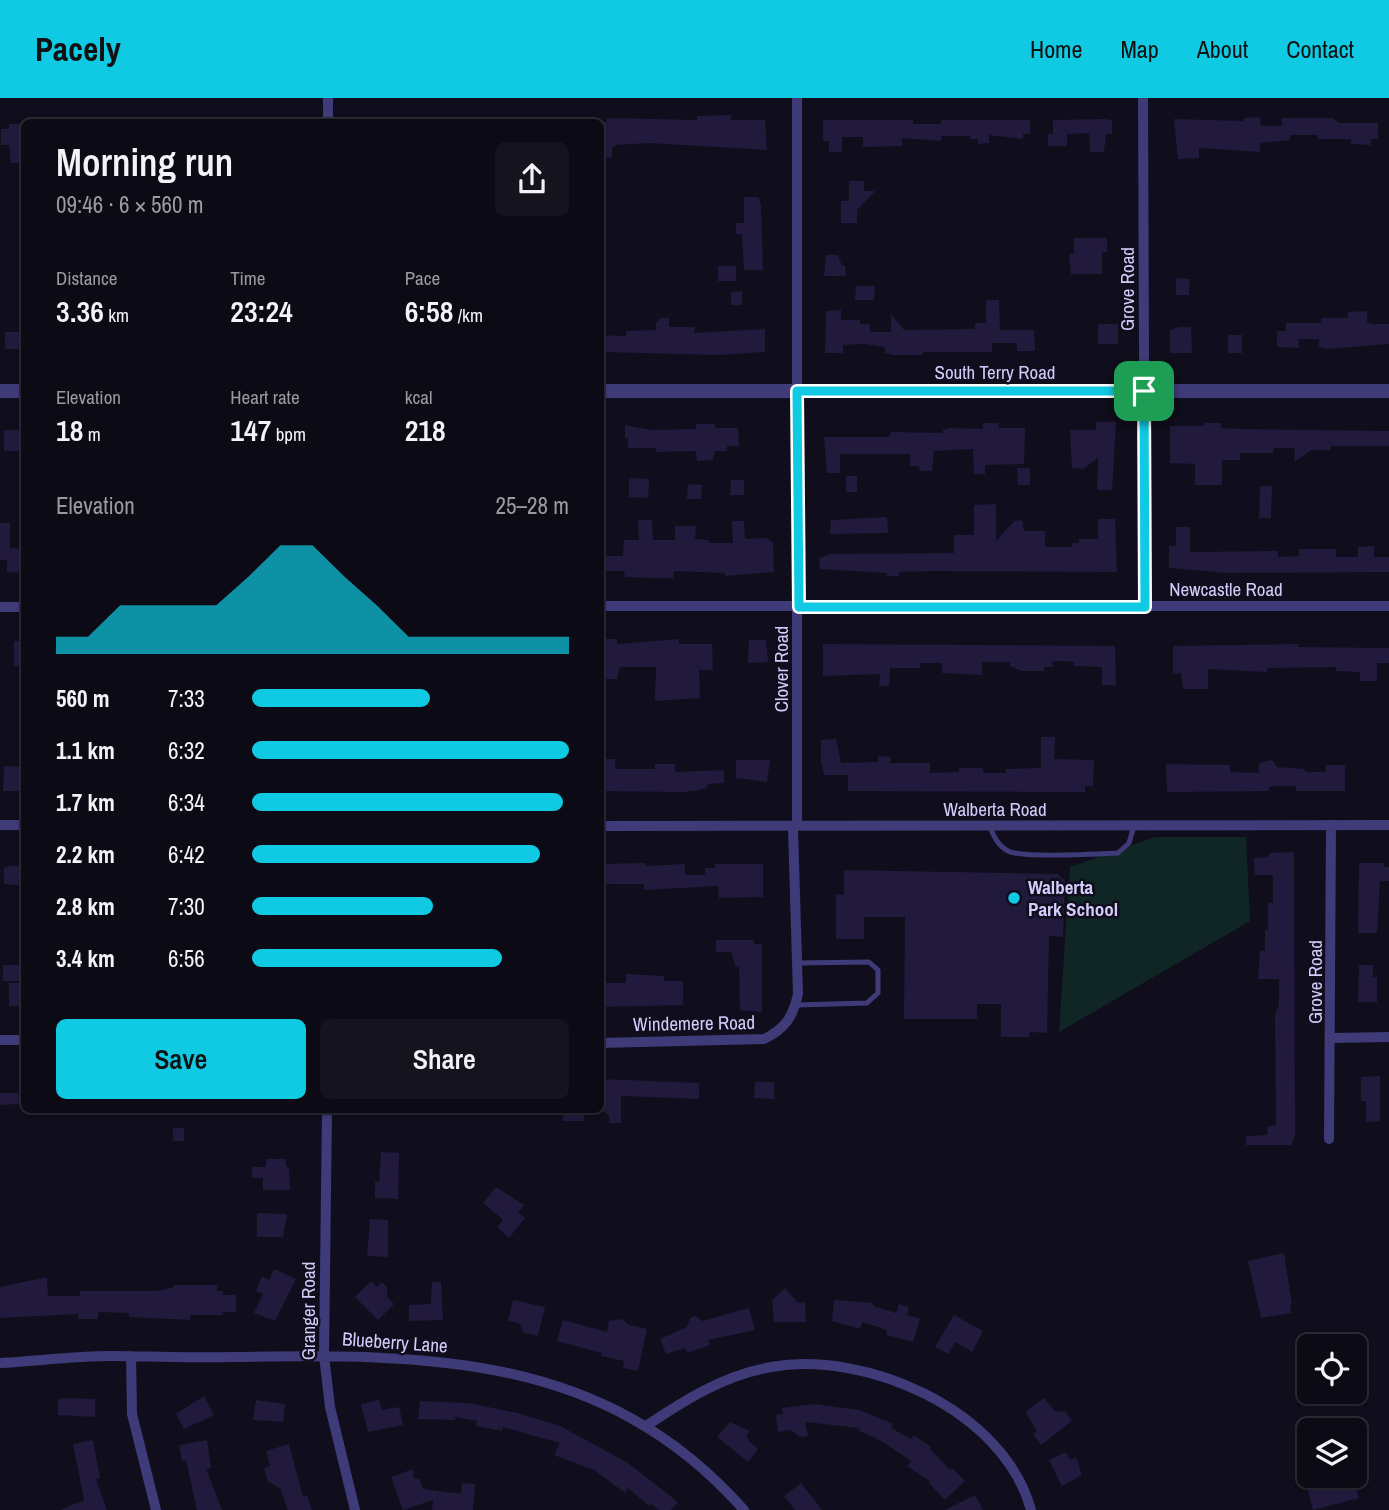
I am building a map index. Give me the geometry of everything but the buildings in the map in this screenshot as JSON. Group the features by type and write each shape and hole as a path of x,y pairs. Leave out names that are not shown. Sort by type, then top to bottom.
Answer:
{"street":[{"path":"328,98 328,119"},
{"name":"Clover Road","path":"785,1026 796,1004 797,963 793,829 797,824 799,607 797,98"},
{"name":"Grove Road","path":"1143,98 1145,607"},
{"path":"0,391 21,391"},
{"name":"South Terry Road","path":"604,391 1389,391"},
{"name":"Newcastle Road","path":"604,606 1389,606"},
{"path":"0,607 21,607"},
{"path":"0,825 21,825"},
{"name":"Grove Road","path":"1329,1139 1332,1038 1331,825"},
{"name":"Walberta Road","path":"604,826 1389,825"},
{"name":"Windemere Road","path":"604,1043 764,1039 785,1026"},
{"path":"1332,1038 1389,1037"},
{"path":"0,1040 21,1040"},
{"name":"Granger Road","path":"327,1113 324,1356 330,1407 355,1510"},
{"path":"131,1356 132,1414 156,1510"},
{"name":"Blueberry Lane","path":"0,1363 131,1356 324,1356 435,1361 538,1379 580,1393 646,1426 694,1460 744,1510"},
{"path":"646,1426 712,1385 772,1366 841,1366 878,1374 917,1389 962,1418 992,1444 1008,1464 1031,1510"}],"lane":[{"path":"989,825 997,843 1010,853 1101,854 1118,853 1129,843 1134,826"},
{"path":"796,1004 867,1003 878,993 878,970 869,962 797,963"}],"green space":[{"path":"1155,837 1246,837 1250,921 1059,1032 1070,867"}],"place":[{"name":"Walberta Park School","path":"1014,898"}],"route":[{"path":"797,391 1144,391 1145,607 799,607 797,391"}]}
